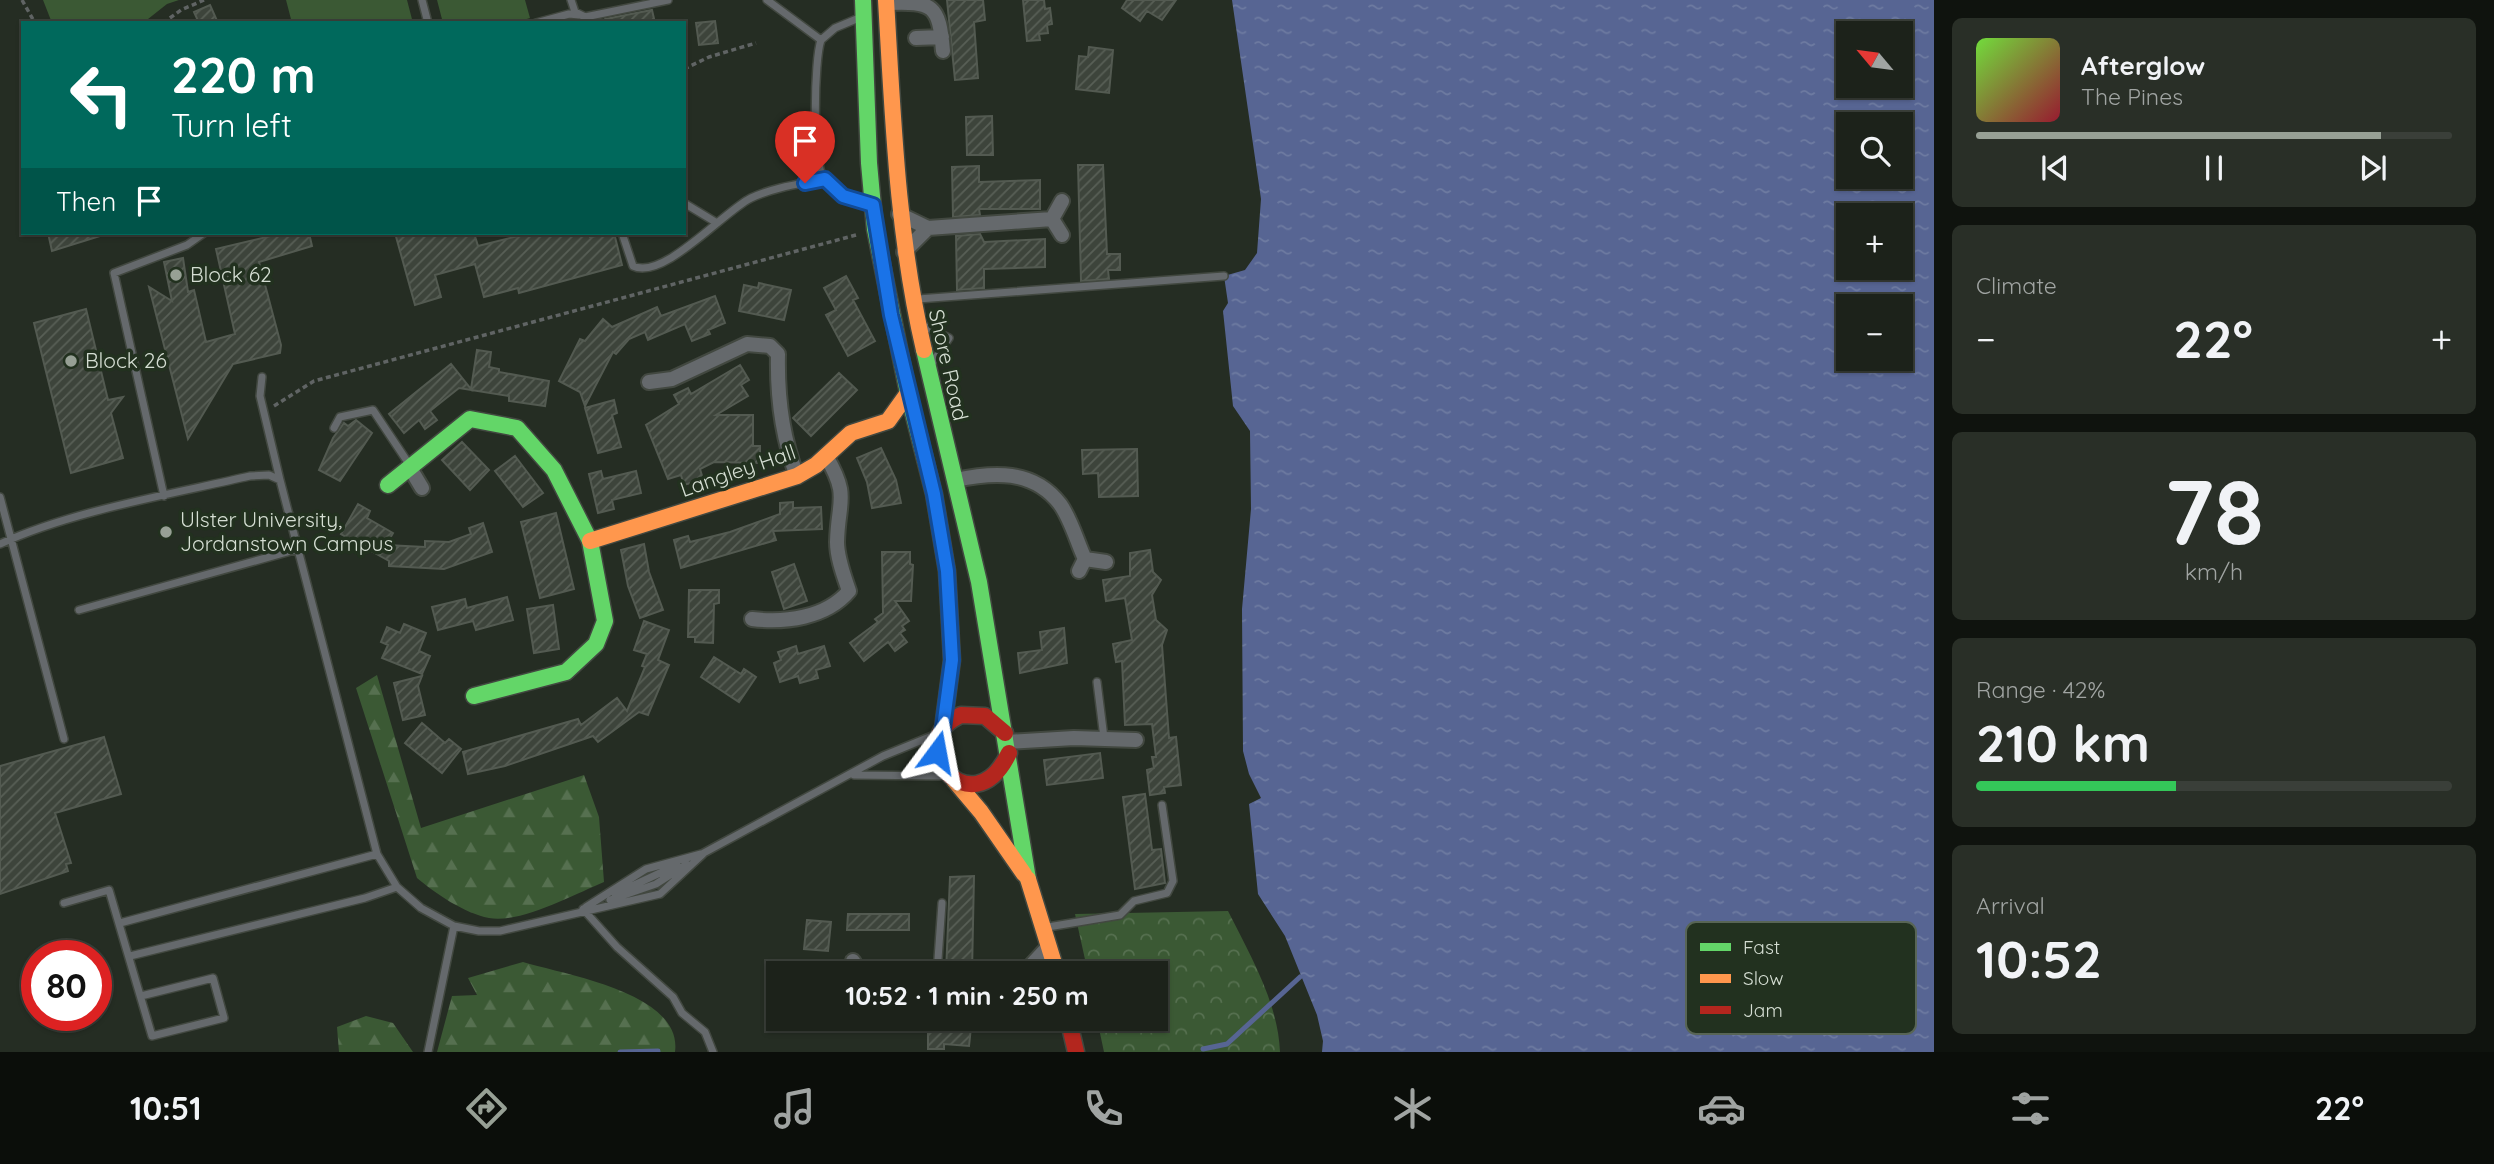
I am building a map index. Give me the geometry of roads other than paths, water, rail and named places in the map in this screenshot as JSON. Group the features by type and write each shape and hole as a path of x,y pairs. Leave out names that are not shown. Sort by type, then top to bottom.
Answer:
{"main road":[{"name":"Shore Road","path":"886,2 899,214 912,300 979,583 1028,881 1053,961"},
{"name":"Shore Road","path":"863,8 875,229 908,393 934,494 947,571 952,660 942,731"},
{"path":"888,421 908,393"},
{"path":"388,485 470,419 517,428 554,470 590,541 605,621 596,644 566,672 474,696"},
{"name":"Langley Hall","path":"590,541 797,476 826,456 852,433 888,421"},
{"path":"970,713 991,718 1007,743 1001,772 984,783 974,785 952,778 943,770 937,752 942,731 951,720 970,713"},
{"name":"Shore Road","path":"952,778 988,821 1028,881"},
{"path":"1071,1031 1076,1052"}],"street":[{"path":"886,2 910,3 932,9 940,18 942,44 916,38"},
{"path":"1052,219 1062,201"},
{"path":"899,214 928,228 1052,219"},
{"path":"1052,219 1062,235"},
{"path":"904,252 928,228"},
{"path":"649,382 672,379 747,344 770,346 778,354 780,417 788,453 797,476"},
{"path":"888,421 919,438"},
{"path":"752,619 774,621 807,616 838,604 849,591 837,544 842,501 840,480 826,456"},
{"path":"410,468 422,488"},
{"path":"954,480 996,474 1027,477 1060,504 1082,565 1106,562"},
{"path":"1007,743 1104,738 1136,740"},
{"path":"1035,961 1049,946"}],"lane":[{"path":"422,0 427,21"},
{"path":"571,0 575,12 580,15"},
{"path":"543,21 569,14 585,17 668,0"},
{"path":"767,0 821,40"},
{"path":"863,8 821,40 816,55 815,79 819,151 825,179 843,196 873,205"},
{"path":"623,235 630,260 634,266 644,269 676,255 748,199 770,190 825,179"},
{"path":"686,204 717,223"},
{"path":"164,496 114,273 187,245 201,235"},
{"path":"912,300 1224,276"},
{"path":"916,322 949,338 927,370"},
{"path":"262,377 260,396 280,480 377,854 397,887 421,908 454,926 479,931 500,930 583,909 656,884 703,854 854,775 883,756 942,731"},
{"path":"334,428 340,417 373,410 410,468"},
{"path":"0,544 164,496 250,476 269,475 280,480"},
{"path":"0,497 64,739"},
{"path":"79,610 298,549"},
{"path":"1097,682 1104,738"},
{"path":"854,775 952,778"},
{"path":"1044,927 1119,915 1134,901 1167,893 1173,881 1163,805"},
{"path":"120,923 377,854"},
{"path":"583,909 646,869 703,854"},
{"path":"130,956 365,898 397,887"},
{"path":"64,903 109,890 152,1036 224,1018 213,978 141,996"},
{"path":"938,961 942,903"},
{"path":"583,909 617,947 673,996 682,1013 705,1032 713,1052"},
{"path":"428,1052 454,926"}],"water":[{"path":"1232,0 1934,0 1934,1052 1322,1052 1323,1041 1317,1015 1285,936 1258,894 1249,804 1261,798 1249,774 1243,751 1242,609 1251,509 1250,431 1233,406 1223,311 1228,303 1224,276 1245,270 1257,253 1261,199"}],"waterway":[{"path":"1203,1049 1227,1044 1300,977"},
{"path":"620,1052 658,1051"}],"place":[{"name":"Block 62","path":"176,275"},
{"name":"Block 26","path":"71,361"},
{"name":"Ulster University, Jordanstown Campus","path":"166,532"}]}
